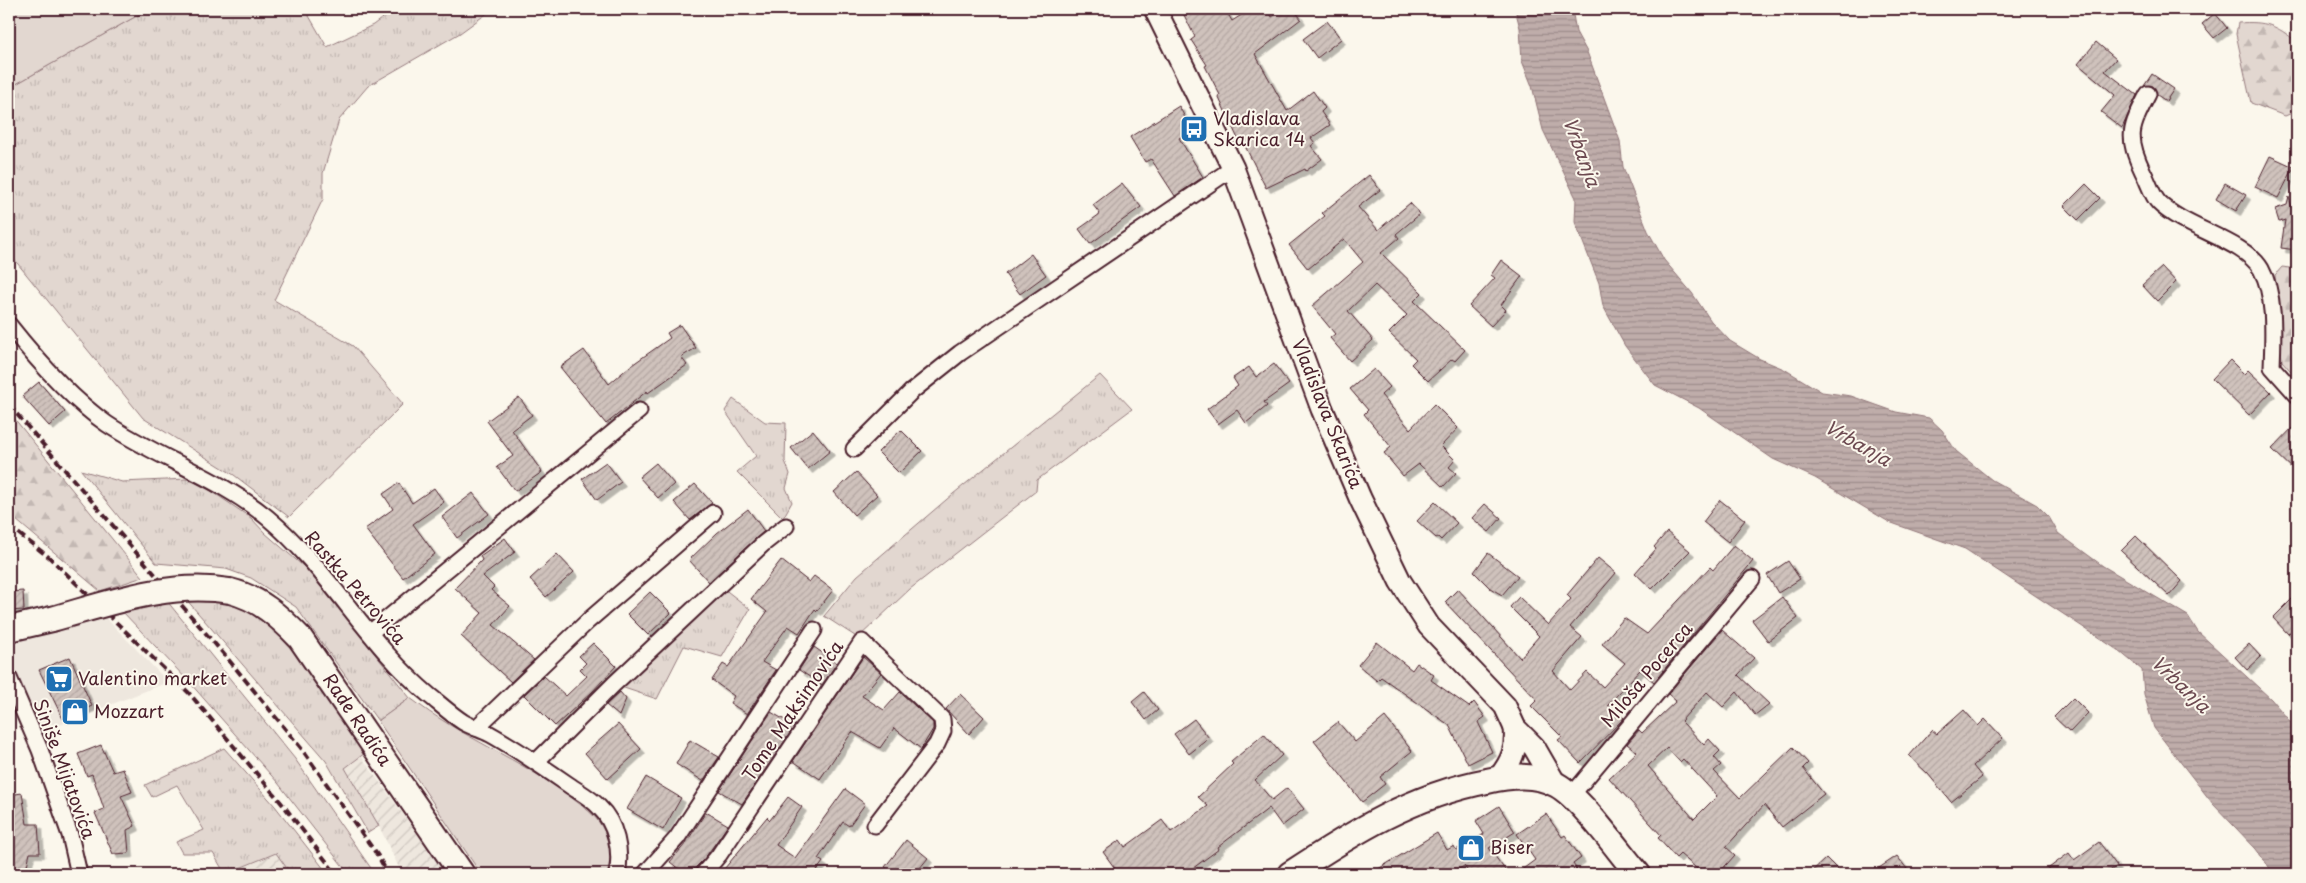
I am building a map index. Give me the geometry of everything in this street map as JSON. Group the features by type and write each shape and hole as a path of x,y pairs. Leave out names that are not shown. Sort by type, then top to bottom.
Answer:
{"main road":[{"name":"Rade Radića","path":"9,629 164,590 189,587 244,594 268,608 300,638 462,874"},
{"path":"1290,874 1352,834 1396,810 1431,796 1498,778 1527,776 1564,790 1638,874"}],"street":[{"name":"Vladislava Skarića","path":"1156,9 1233,168 1322,409 1360,498 1400,581 1429,626 1505,706 1515,728 1534,747 1564,790"},
{"path":"2148,94 2135,120 2130,137 2136,158 2158,202 2185,221 2247,254 2261,269 2269,293 2273,338 2272,367 2297,395"},
{"path":"854,449 910,392 960,353 1233,168"},
{"name":"Rastka Petrovića","path":"9,325 27,347 80,401 106,423 143,446 204,477 267,518 318,567 402,672 464,723 536,762 594,802 605,814 612,826 619,852 617,874"},
{"path":"371,632 639,411"},
{"path":"476,728 588,621 713,514"},
{"path":"536,762 628,671 763,544 786,526"},
{"name":"Miloša Pocerca","path":"1564,790 1752,579"},
{"path":"645,874 677,838 814,630"},
{"name":"Tome Maksimovića","path":"703,874 719,855 862,642 942,719 943,731 937,744 875,825"},
{"name":"Siniše Mijatovića","path":"9,678 40,750 70,834 79,874"},
{"path":"1498,778 1510,763 1515,750 1515,728"}],"shaded area":[{"path":"103,615 168,682 37,734 12,667 14,645 22,636"},
{"path":"361,756 446,874 402,874 379,826 345,768"},
{"path":"276,853 291,874 228,874"}],"green space":[{"path":"9,9 149,9 9,88"},
{"path":"149,9 305,9 327,47 373,25 394,9 493,9 460,33 368,86 339,120 323,173 323,199 274,300 353,346 403,404 289,517 234,475 143,418 9,253 9,88"},
{"path":"2238,23 2270,25 2297,42 2297,111 2285,116 2251,103 2236,34"},
{"path":"2282,267 2297,269 2297,378 2282,361 2275,275"},
{"path":"1100,375 1132,409 1037,480 1036,491 910,589 858,638 824,616 857,576 953,494"},
{"path":"733,399 765,422 786,423 785,461 790,474 786,488 792,502 783,518 737,472 756,456 725,411"},
{"path":"9,412 143,577 100,591 9,514"},
{"path":"81,470 122,482 187,479 204,486 251,518 265,533 310,572 410,698 378,721 296,607 251,578 226,569 156,563"},
{"path":"723,588 750,609 722,657 684,646 657,699 621,687"},
{"path":"185,598 220,600 245,606 271,623 303,655 318,673 369,750 345,768 379,826 368,833 326,761"},
{"path":"167,601 295,759 375,874 349,874 278,783 190,683 122,611"},
{"path":"410,698 449,725 532,771 572,798 596,818 605,832 609,844 610,862 607,874 481,874 378,721"},
{"path":"224,748 275,806 328,874 291,874 276,853 225,874 213,853 182,853 176,842 204,830 177,785 152,797 145,785"}],"water":[{"name":"Vrbanja","path":"1515,9 1572,9 1576,32 1587,52 1620,141 1623,167 1648,231 1664,260 1692,293 1711,321 1730,341 1760,359 1784,369 1822,392 1851,396 1896,412 1929,418 1942,430 1956,451 1992,480 2037,505 2049,517 2058,533 2103,566 2188,616 2198,632 2271,699 2297,730 2297,874 2274,874 2256,849 2213,804 2154,728 2144,694 2142,670 2119,651 1965,549 1889,522 1815,478 1773,459 1699,408 1655,385 1625,346 1603,306 1599,283 1575,222 1576,198 1543,130 1532,86 1522,61 1520,28"}],"building":[{"path":"1181,9 1225,9 1232,21 1251,9 1267,9 1272,17 1284,9 1294,9 1301,19 1255,54 1287,111 1313,91 1325,108 1321,112 1330,125 1311,138 1315,143 1311,146 1322,159 1306,171 1305,169 1266,188 1241,138 1238,139 1218,96 1220,95 1205,66 1207,65 1191,40 1195,37"},
{"path":"2215,13 2227,28 2214,38 2202,24"},
{"path":"1327,21 1341,39 1317,58 1303,39"},
{"path":"2096,42 2116,59 2105,71 2137,95 2122,128 2101,112 2115,95 2078,64"},
{"path":"2152,74 2174,89 2166,101 2157,95 2153,86 2144,86"},
{"path":"1179,106 1192,131 1179,138 1203,177 1175,196 1151,159 1145,162 1130,137"},
{"path":"2270,156 2294,167 2278,198 2255,187"},
{"path":"1369,175 1380,190 1358,207 1378,230 1410,203 1420,214 1396,234 1399,238 1381,253 1422,293 1414,301 1465,350 1455,361 1452,359 1428,381 1411,364 1416,359 1389,333 1407,315 1375,285 1348,311 1373,340 1350,361 1330,338 1335,334 1312,306 1363,262 1344,239 1308,269 1289,245 1325,216 1322,213"},
{"path":"1122,183 1141,207 1090,244 1079,229 1100,214 1093,205"},
{"path":"2225,183 2246,195 2236,211 2216,199"},
{"path":"2086,184 2100,198 2078,220 2064,206"},
{"path":"2289,197 2297,225 2297,250 2281,248 2285,220 2279,222 2275,209 2287,205"},
{"path":"1031,254 1046,275 1020,294 1005,274"},
{"path":"1501,260 1522,276 1501,305 1506,310 1491,326 1469,306 1495,278 1491,275"},
{"path":"2162,267 2176,282 2157,301 2142,285"},
{"path":"680,325 696,348 681,357 687,365 648,393 647,391 606,424 560,367 584,350 609,384 629,367 670,338 667,333"},
{"path":"2230,360 2244,374 2248,370 2271,392 2249,415 2212,379"},
{"path":"1274,364 1289,384 1264,402 1267,406 1246,423 1237,410 1218,424 1207,409 1238,386 1233,378 1249,367 1256,377"},
{"path":"1374,369 1390,387 1381,395 1410,429 1434,404 1458,428 1441,446 1455,460 1449,467 1456,473 1443,487 1419,464 1403,476 1384,453 1391,447 1364,414 1368,410 1350,389"},
{"path":"39,382 65,412 49,426 22,396"},
{"path":"519,397 532,415 512,430 542,472 515,491 497,467 513,456 487,421"},
{"path":"2297,423 2297,473 2272,449"},
{"path":"813,430 830,451 808,469 791,448"},
{"path":"901,430 922,451 899,473 878,452"},
{"path":"606,462 621,482 597,500 582,479"},
{"path":"656,463 674,484 658,498 639,477"},
{"path":"856,472 877,495 854,515 834,492"},
{"path":"399,483 412,503 434,488 444,502 413,524 435,554 403,578 365,529 393,509 383,494"},
{"path":"695,484 712,503 690,520 674,502"},
{"path":"473,493 489,514 457,538 442,517"},
{"path":"1720,500 1745,520 1728,542 1703,522"},
{"path":"1435,502 1457,523 1441,540 1438,537 1436,538 1417,521"},
{"path":"1485,504 1501,518 1489,532 1472,518"},
{"path":"748,509 764,531 709,582 689,560 717,533"},
{"path":"1667,532 1690,551 1652,589 1635,573 1656,549 1654,547"},
{"path":"2136,536 2182,581 2169,596 2121,551"},
{"path":"505,538 515,552 483,576 494,587 491,590 510,606 493,625 534,660 511,682 461,636 482,613 455,588 482,560 480,556"},
{"path":"1734,545 1753,561 1654,682 1640,670 1608,705 1624,718 1580,763 1558,740 1562,737 1531,706 1537,700 1445,602 1458,589 1520,658 1539,636 1510,607 1519,597 1548,625 1571,599 1567,595 1598,558 1616,573 1570,627 1582,637 1553,671 1570,690 1587,672 1603,687 1625,663 1602,644 1624,618 1647,634 1710,567 1713,570"},
{"path":"1488,553 1518,576 1502,595 1490,588 1474,572"},
{"path":"557,554 574,572 546,597 530,579"},
{"path":"781,560 809,582 814,576 833,590 817,611 815,609 799,633 788,626 762,662 776,670 747,714 730,703 734,696 712,680 723,664 728,667 767,612 751,599"},
{"path":"1788,561 1800,579 1778,593 1767,575"},
{"path":"23,591 24,610 9,611 9,592"},
{"path":"650,592 671,613 648,635 627,614"},
{"path":"2297,594 2297,624 2288,634 2273,618"},
{"path":"1782,597 1798,618 1768,641 1752,620"},
{"path":"1722,630 1754,658 1738,675 1769,704 1755,715 1737,692 1723,707 1707,692 1681,721 1704,745 1709,739 1720,751 1714,757 1721,765 1714,771 1740,798 1793,747 1808,763 1803,768 1824,794 1782,827 1764,805 1726,847 1735,855 1718,874 1703,874 1680,854 1676,858 1658,838 1661,835 1609,778 1637,752 1627,744 1639,730 1642,733 1676,701 1668,694","holes":["1667,748 1680,762 1683,759 1717,796 1694,819 1648,766"]},
{"path":"1377,642 1412,670 1417,663 1434,675 1431,680 1469,707 1474,702 1485,717 1478,722 1492,752 1468,764 1449,725 1381,677 1377,681 1358,665"},
{"path":"593,643 616,666 592,692 555,726 524,695 544,676 566,696 587,676 580,669 586,663 579,656"},
{"path":"2249,644 2261,657 2247,670 2235,657"},
{"path":"814,647 837,663 822,685 799,670"},
{"path":"70,657 92,706 63,719 39,670"},
{"path":"863,657 881,673 862,696 884,710 900,692 933,723 933,729 921,749 894,728 880,748 852,732 820,779 793,761"},
{"path":"620,692 626,699 619,716 606,705"},
{"path":"1144,692 1158,710 1146,720 1132,702"},
{"path":"960,694 984,717 969,734 946,709"},
{"path":"2073,698 2088,713 2070,732 2054,717"},
{"path":"1964,710 1978,726 1985,719 2003,738 1973,766 1982,777 1951,802 1928,774 1909,756 1932,730 1937,734"},
{"path":"771,712 795,726 742,804 719,791"},
{"path":"1385,717 1412,751 1380,777 1385,784 1362,802 1314,741 1338,722 1355,742"},
{"path":"1194,719 1209,738 1189,754 1174,734"},
{"path":"618,724 641,749 608,779 585,753"},
{"path":"1264,734 1282,755 1255,780 1272,800 1287,788 1304,809 1282,826 1269,808 1185,874 1119,874 1103,852 1120,840 1125,847 1162,820 1171,832 1208,806 1198,797 1233,764 1231,762"},
{"path":"690,740 719,757 703,781 676,764"},
{"path":"101,745 113,772 123,769 132,792 121,796 135,826 127,830 129,853 113,854 95,813 104,809 92,774 87,776 78,754"},
{"path":"646,777 681,798 663,830 627,809"},
{"path":"845,789 865,804 849,826 843,822 818,859 823,862 814,874 720,874 767,817 770,820 788,797 802,807 776,845 795,858"},
{"path":"22,793 27,824 38,824 40,853 30,853 25,874 12,874 9,795"},
{"path":"1499,806 1515,832 1489,848 1508,874 1470,874 1464,866 1450,874 1370,874 1437,833 1447,850 1454,846 1456,850 1484,834 1476,821"},
{"path":"706,812 728,825 705,858 689,874 685,874 670,862 686,843"},
{"path":"1546,814 1562,837 1565,835 1581,858 1573,864 1580,874 1516,874 1535,860 1517,834"},
{"path":"906,840 928,858 915,874 895,874 885,867"},
{"path":"2099,842 2117,866 2105,874 2041,874 2069,853 2074,860"},
{"path":"1897,856 1907,869 1900,874 1870,874"},
{"path":"1826,858 1842,874 1809,874"}],"railway":[{"path":"9,405 228,659 301,748 378,856 388,874"},
{"path":"9,526 50,558 189,693 284,806 336,874"}],"place":[{"name":"Vladislava Skarica 14","path":"1194,129"},
{"name":"Valentino market","path":"59,679"},
{"name":"Mozzart","path":"75,712"},
{"name":"Biser","path":"1471,848"}]}
